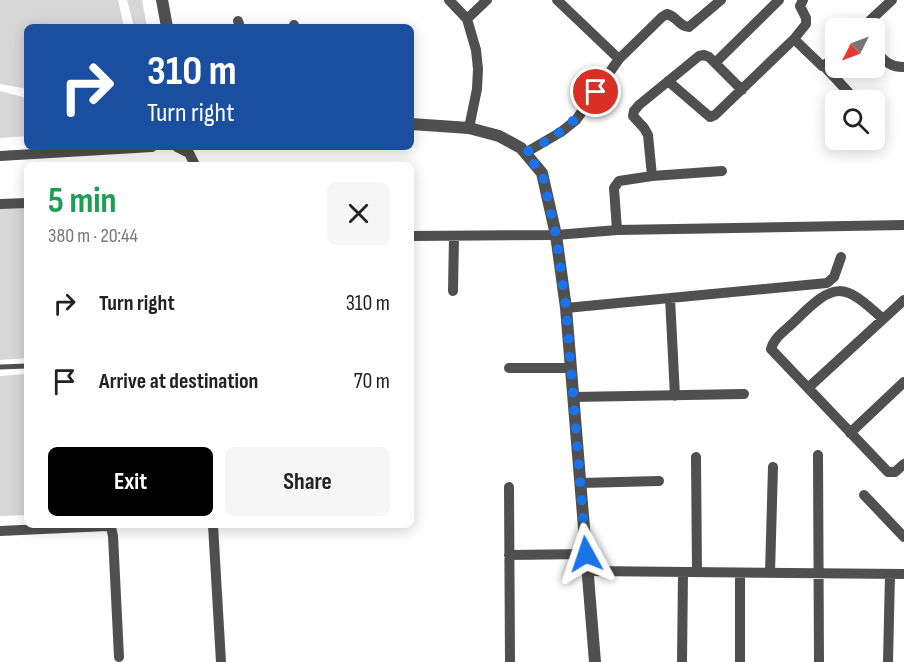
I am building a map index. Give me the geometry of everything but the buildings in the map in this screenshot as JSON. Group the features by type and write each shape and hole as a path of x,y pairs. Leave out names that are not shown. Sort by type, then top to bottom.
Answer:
{"street":[{"path":"162,0 166,24"},
{"path":"449,0 467,20 476,50 477,89 469,128"},
{"path":"467,20 487,0"},
{"path":"557,0 619,59"},
{"path":"525,153 561,132 576,120 619,59 662,17 667,14 672,15 682,25 689,27 721,0"},
{"path":"715,63 779,0"},
{"path":"668,81 710,117 715,115 794,39 806,24 806,18 800,6 803,0"},
{"path":"873,18 892,0"},
{"path":"794,39 846,90"},
{"path":"652,176 648,135 633,114 639,105 699,56 704,55 709,57 742,90"},
{"path":"885,60 895,68 904,67"},
{"path":"414,124 469,128 499,136 521,148 542,173 556,235 566,308 595,662"},
{"path":"0,156 101,150"},
{"path":"617,230 615,184 622,180 722,171"},
{"path":"0,204 24,202"},
{"path":"414,236 556,235 617,230 904,225"},
{"path":"453,291 454,236"},
{"path":"566,308 827,283 834,277 841,257"},
{"path":"883,319 853,293 832,292 812,304 776,340 771,349 888,472 895,472 904,464"},
{"path":"670,298 675,396"},
{"path":"808,388 904,300"},
{"path":"509,368 570,368"},
{"path":"850,433 904,382"},
{"path":"573,398 744,394"},
{"path":"818,455 819,662"},
{"path":"696,457 697,572"},
{"path":"770,573 773,467"},
{"path":"581,483 659,481"},
{"path":"509,487 510,662"},
{"path":"864,495 904,537"},
{"path":"0,531 64,528"},
{"path":"112,528 119,657"},
{"path":"213,528 221,662"},
{"path":"509,555 586,554"},
{"path":"588,571 904,574"},
{"path":"682,662 683,572"},
{"path":"740,573 740,662"},
{"path":"888,662 890,574"}],"lane":[{"path":"0,367 24,366"}],"shaded area":[{"path":"0,0 118,0 123,24 24,24 24,88 0,84"},
{"path":"127,0 142,0 146,24 133,24"},
{"path":"0,91 24,97 24,136 0,138"},
{"path":"24,201 24,358 0,360 0,203"},
{"path":"24,374 24,515 0,516 0,376"}],"route":[{"path":"586,554 566,308 556,235 542,173 525,153 561,132 576,120 596,92"}]}
